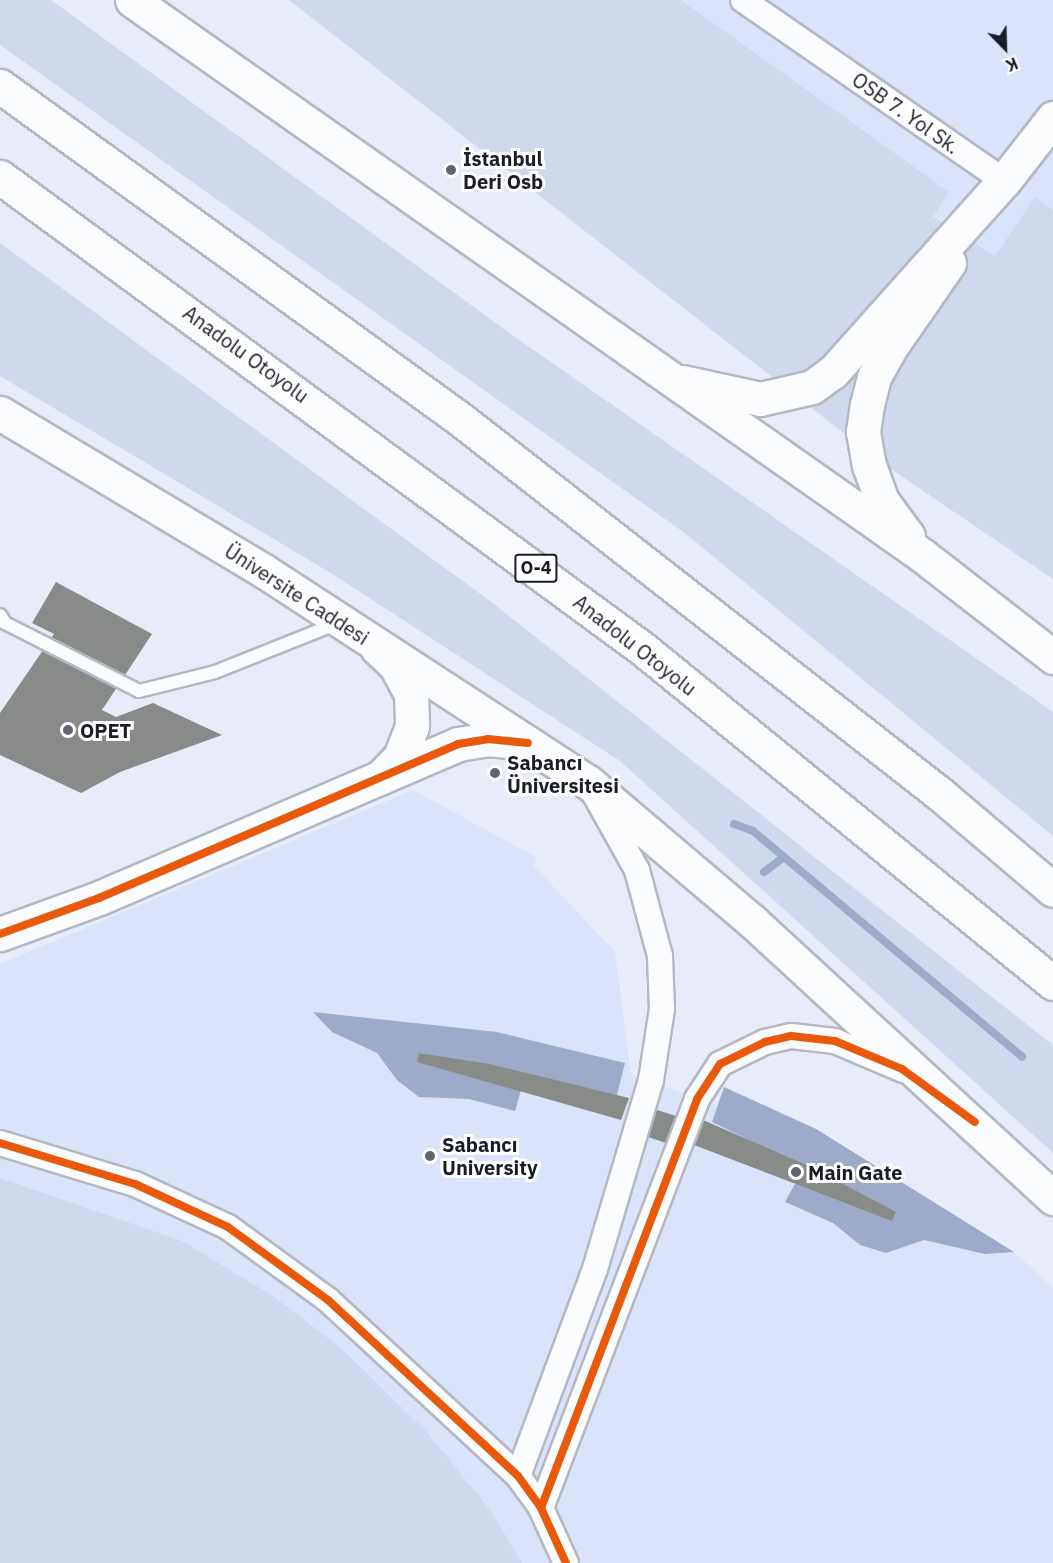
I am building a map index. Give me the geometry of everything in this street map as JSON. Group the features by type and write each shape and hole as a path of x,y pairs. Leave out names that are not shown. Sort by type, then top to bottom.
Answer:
{"main road":[{"path":"132,0 655,372 923,556 1053,657"},
{"path":"0,86 460,419 940,794 1053,891"},
{"path":"923,556 882,501 869,466 863,432 874,377 892,345 1004,181 1053,118"},
{"name":"Anadolu Otoyolu","path":"0,177 643,649 1053,983"},
{"path":"655,372 760,399 812,387 833,372 1004,181"},
{"name":"Üniversite Caddesi","path":"0,413 353,629 588,782 975,1122 1053,1198"},
{"path":"353,629 396,666 411,694 408,736 400,757 377,782"},
{"path":"0,934 377,782 458,744 488,739 528,743"}],"street":[{"name":"OSB 7. Yol Sk.","path":"743,0 1004,181"},
{"path":"518,1476 595,1269 651,1080 662,1009 660,956 637,870 588,782"},
{"path":"541,1508 697,1099 720,1064 765,1041 790,1036 835,1041 902,1070 975,1122"},
{"path":"0,1143 135,1184 228,1227 328,1300 518,1476 541,1508 566,1563"}],"lane":[{"path":"0,615 5,623 140,691 214,672 353,629"}],"shaded area":[{"path":"0,0 51,0 515,337 1053,712 1053,836 686,534 0,45"},
{"path":"289,0 1053,0 1053,285 947,405"},
{"path":"289,0 681,0 949,192 933,217 995,256 1035,197 1053,210 1053,579 882,463"},
{"path":"0,243 490,601 1053,1045 1053,1153 620,761 334,575 0,376"},
{"name":"Sabancı University","path":"413,790 536,857 534,866 615,952 631,1075 717,1105 724,1087 816,1129 1014,1252 1053,1288 1053,1563 0,1563 0,964"},
{"path":"313,1012 497,1032 625,1063 617,1095 420,1053 418,1061 521,1090 515,1111 469,1099 419,1097 397,1080 377,1053 332,1032"},
{"path":"724,1087 816,1129 1014,1252 985,1254 924,1240 886,1253 860,1245 833,1223 785,1202 796,1182 895,1212 712,1122"},
{"path":"0,1178 182,1241 273,1296 341,1348 426,1431 491,1511 522,1563 0,1563"}],"building":[{"path":"56,582 152,634 102,710 116,717 153,703 222,735 120,772 81,793 0,755 0,713 54,634 32,623"},
{"path":"419,1053 489,1064 629,1098 621,1120 417,1062"},
{"path":"654,1109 676,1116 666,1143 645,1136"},
{"name":"Main Gate","path":"703,1120 811,1167 896,1212 892,1221 694,1145"}],"waterway":[{"path":"734,824 753,831 1022,1057"},
{"path":"764,872 784,857"}],"cycle path":[{"path":"0,934 99,898 458,744 488,739 528,743"},
{"path":"541,1508 697,1099 720,1064 765,1042 791,1036 835,1041 902,1069 975,1122"},
{"path":"0,1143 135,1184 228,1227 328,1300 518,1476 541,1508 566,1563"}],"place":[{"name":"İstanbul Deri Osb","path":"451,170"},
{"name":"OPET","path":"68,730"},
{"name":"Sabancı Üniversitesi","path":"495,773"},
{"name":"Sabancı University","path":"430,1156"},
{"name":"Main Gate","path":"796,1172"}]}
